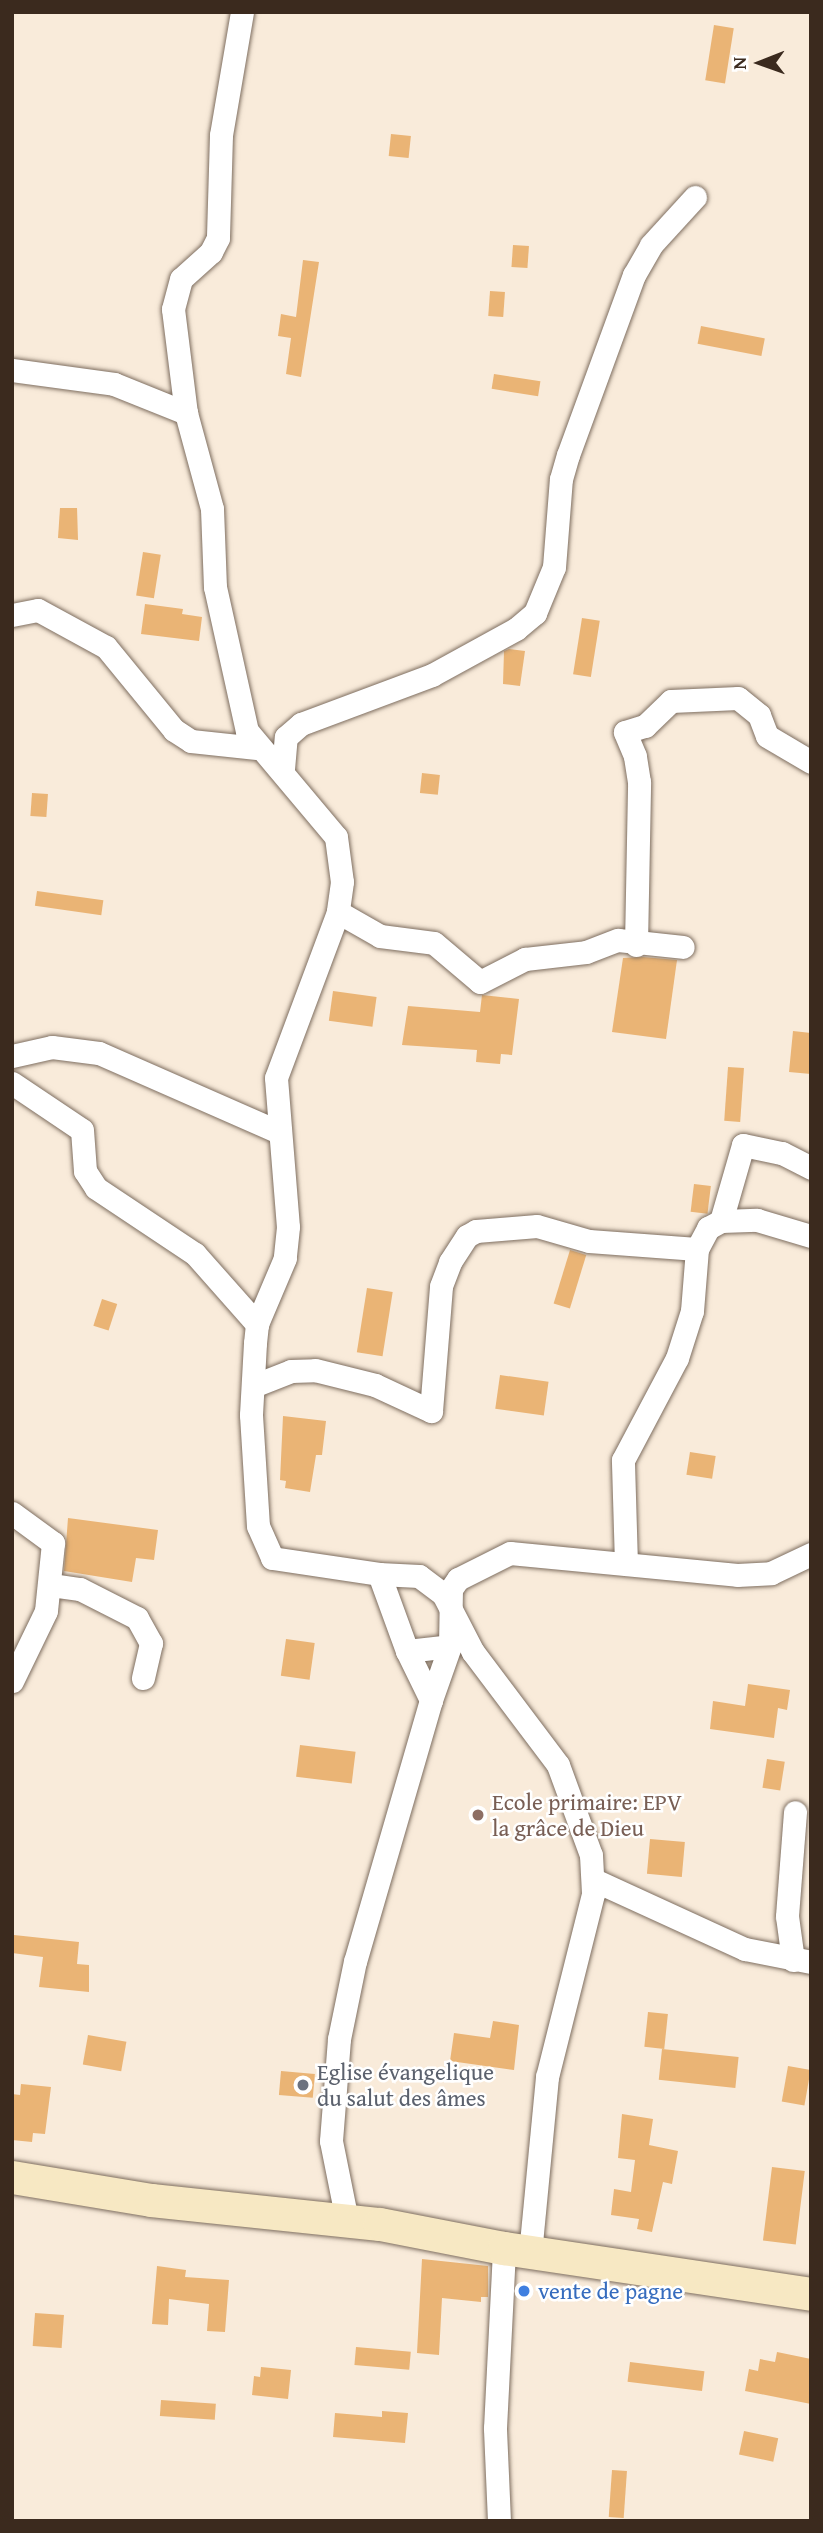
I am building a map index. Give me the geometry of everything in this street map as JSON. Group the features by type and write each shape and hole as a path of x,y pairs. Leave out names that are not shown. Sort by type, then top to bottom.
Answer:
{"street":[{"path":"242,12 221,135 218,238 174,293 186,413 212,509 223,627 240,708 257,748 283,769 336,837 342,857 338,912 279,1059 275,1096 288,1227 285,1258 257,1324 251,1415 263,1545 272,1558 379,1574 419,1576 433,1582 487,1673 558,1765 585,1834 594,1880 547,2077 517,2250 495,2428 499,2521"},
{"path":"283,769 282,747 302,724 432,675 516,629 535,613 554,567 559,499 568,455 634,275 650,245 695,197"},
{"path":"12,370 114,384 186,413"},
{"path":"12,615 38,610 98,641 129,670 174,730 191,741 257,748"},
{"path":"636,945 639,782 635,756 625,732 645,726 671,701 738,698 759,715 767,736 811,762"},
{"path":"338,912 380,936 434,943 480,982 540,955 586,952 618,940 636,945 683,947"},
{"path":"12,1055 51,1047 99,1053 279,1132"},
{"path":"12,1083 82,1130 85,1171 96,1188 195,1254 257,1324"},
{"path":"721,1221 743,1144 782,1153 811,1168"},
{"path":"626,1564 624,1460 647,1422 685,1337 697,1249 708,1228 721,1221 757,1220 811,1236"},
{"path":"253,1386 291,1371 315,1370 375,1385 430,1411 441,1286 450,1262 476,1231 537,1226 589,1241 697,1249"},
{"path":"12,1513 53,1543 51,1586 46,1612 12,1681"},
{"path":"347,2220 331,2141 339,2039 355,1961 431,1700 450,1646 451,1589 458,1579 510,1553 737,1575 771,1573 811,1554"},
{"path":"379,1574 407,1651 431,1700"},
{"path":"51,1586 80,1589 137,1618 151,1643 143,1678"},
{"path":"407,1651 450,1646"},
{"path":"795,1812 787,1916 802,1961"},
{"path":"594,1880 713,1936 802,1961"},
{"path":"12,2177 151,2200 347,2220 517,2250 811,2294"}],"building":[{"path":"714,25 734,28 725,83 705,80"},
{"path":"391,134 411,136 409,158 389,156"},
{"path":"513,245 529,246 527,268 511,267"},
{"path":"303,260 319,262 301,377 286,374 291,338 278,336 281,314 296,317"},
{"path":"490,291 505,292 503,317 488,316"},
{"path":"701,326 765,338 761,356 698,344"},
{"path":"494,374 540,381 538,396 492,389"},
{"path":"60,508 77,508 78,540 58,538"},
{"path":"143,552 161,555 154,598 136,595"},
{"path":"145,604 183,609 182,614 202,617 199,641 141,634"},
{"path":"582,618 600,621 591,677 573,674"},
{"path":"504,651 525,651 520,686 503,684"},
{"path":"422,773 440,775 438,795 420,793"},
{"path":"32,793 48,794 46,817 30,816"},
{"path":"37,891 103,900 101,915 35,906"},
{"path":"623,958 677,960 666,1039 612,1032"},
{"path":"333,991 377,997 372,1027 329,1021"},
{"path":"482,995 519,999 512,1055 501,1054 500,1064 476,1062 477,1050 402,1045 408,1006 480,1012"},
{"path":"793,1031 811,1033 811,1074 789,1072"},
{"path":"728,1067 744,1068 740,1122 724,1121"},
{"path":"694,1184 711,1186 707,1214 691,1212"},
{"path":"570,1250 586,1255 570,1309 554,1304"},
{"path":"367,1288 393,1292 383,1356 357,1352"},
{"path":"102,1299 117,1304 109,1331 93,1326"},
{"path":"500,1375 549,1382 544,1415 495,1409"},
{"path":"283,1416 326,1421 322,1455 316,1455 310,1492 285,1488 286,1481 280,1480"},
{"path":"690,1452 716,1456 712,1479 686,1475"},
{"path":"68,1518 158,1530 154,1560 136,1558 132,1582 64,1571"},
{"path":"286,1639 315,1643 310,1680 281,1676"},
{"path":"748,1684 790,1690 787,1710 778,1708 774,1738 710,1729 713,1701 745,1706"},
{"path":"300,1745 356,1752 352,1784 296,1777"},
{"path":"767,1759 785,1762 780,1790 762,1788"},
{"path":"650,1839 685,1842 682,1877 647,1874"},
{"path":"14,1935 79,1942 77,1964 89,1965 89,1992 39,1987 43,1957 12,1953"},
{"path":"648,2012 668,2014 664,2049 644,2047"},
{"path":"493,2021 519,2025 514,2070 450,2061 454,2033 490,2038"},
{"path":"88,2035 126,2042 121,2071 83,2065"},
{"path":"662,2049 739,2057 735,2088 659,2080"},
{"path":"788,2066 811,2070 804,2105 782,2101"},
{"path":"281,2071 315,2074 313,2098 279,2095"},
{"path":"21,2084 51,2087 45,2134 33,2133 32,2142 12,2140 12,2094 20,2095"},
{"path":"622,2114 653,2119 649,2145 678,2151 672,2184 663,2182 652,2232 637,2229 639,2219 611,2215 614,2189 631,2192 635,2160 618,2158"},
{"path":"772,2167 805,2171 796,2244 763,2240"},
{"path":"422,2259 488,2266 488,2297 481,2297 481,2302 442,2298 439,2355 417,2353"},
{"path":"157,2266 186,2270 185,2277 229,2280 225,2332 207,2331 209,2304 169,2299 168,2325 152,2324"},
{"path":"35,2313 64,2315 62,2348 33,2346"},
{"path":"356,2347 411,2352 409,2370 354,2365"},
{"path":"777,2352 811,2359 811,2404 745,2391 749,2369 758,2371 760,2359 775,2362"},
{"path":"630,2362 704,2371 702,2391 628,2382"},
{"path":"261,2367 291,2370 288,2399 252,2395 254,2376 260,2377"},
{"path":"161,2400 216,2404 215,2420 160,2416"},
{"path":"382,2411 408,2413 405,2443 333,2437 335,2413 382,2417"},
{"path":"744,2431 778,2438 773,2462 739,2454"},
{"path":"612,2470 627,2471 624,2518 609,2517"}],"place":[{"name":"Ecole primaire: EPV la grâce de Dieu","path":"478,1815"},
{"name":"Eglise évangelique du salut des âmes","path":"303,2085"},
{"name":"vente de pagne","path":"524,2291"}]}
